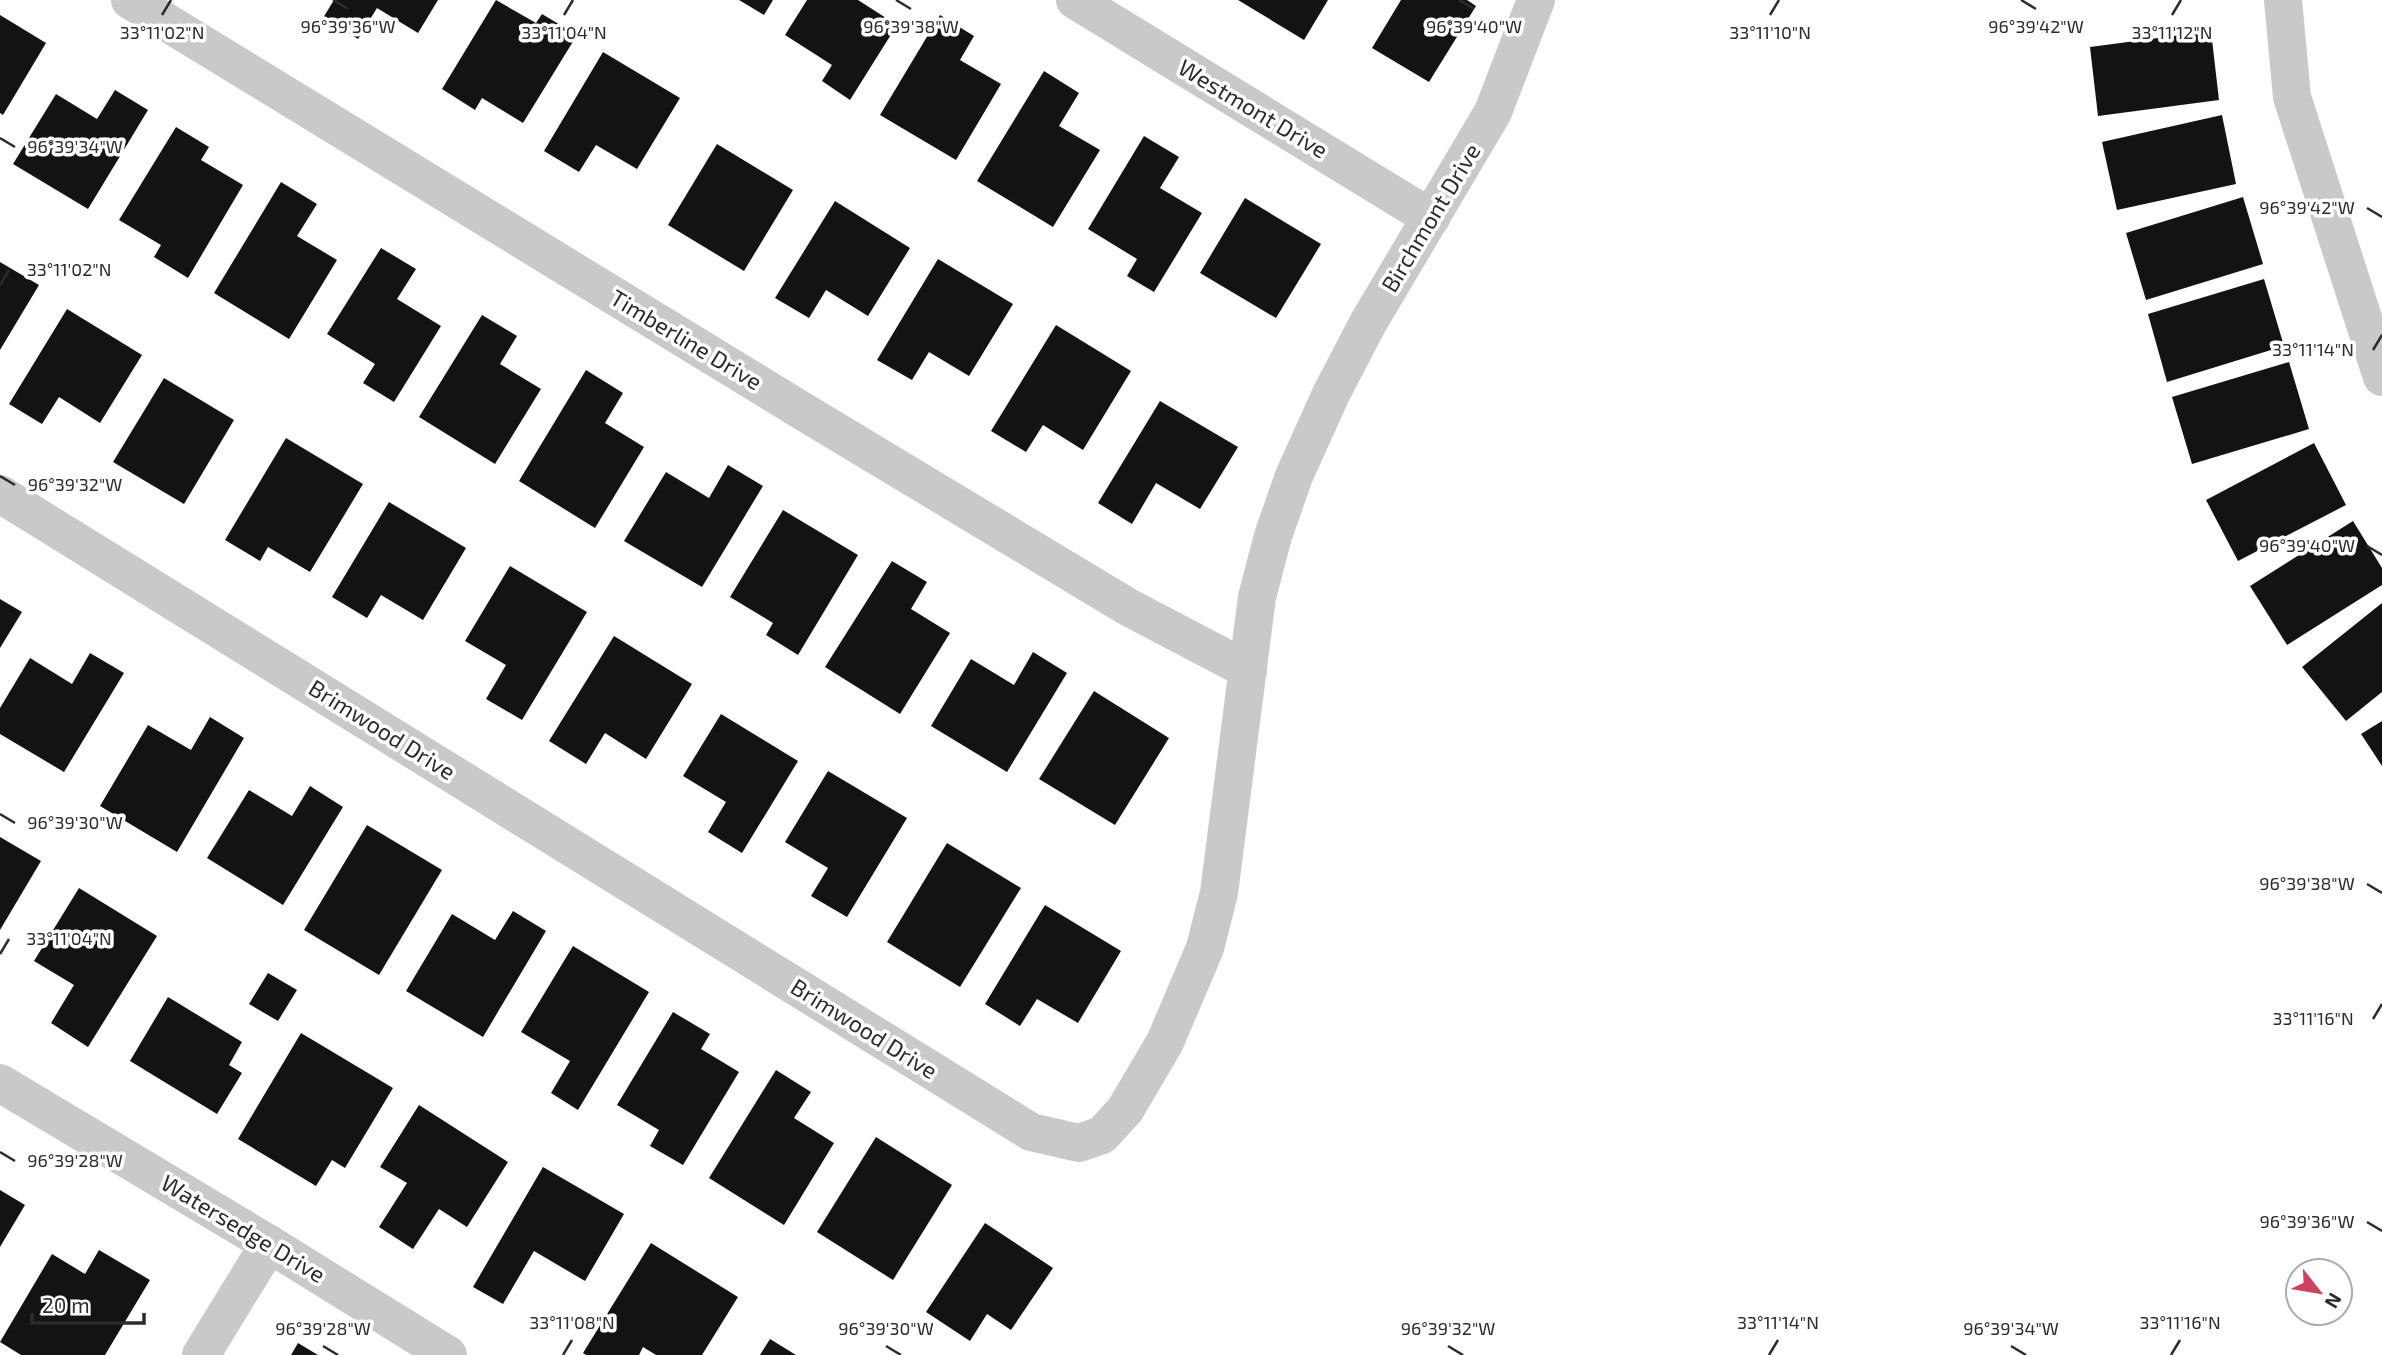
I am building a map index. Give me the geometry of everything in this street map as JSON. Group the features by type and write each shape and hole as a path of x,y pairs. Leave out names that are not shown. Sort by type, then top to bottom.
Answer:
{"street":[{"name":"Timberline Drive","path":"130,0 1105,593 1248,670"},
{"name":"Westmont Drive","path":"1075,0 1431,218"},
{"name":"Birchmont Drive","path":"1315,431 1368,323 1493,112 1536,0"},
{"path":"2283,0 2291,97 2382,377"},
{"name":"Brimwood Drive","path":"0,494 1031,1132 1079,1143 1102,1135 1125,1110 1165,1042 1205,948 1219,893 1257,597 1273,536 1294,476 1315,431"},
{"name":"Watersedge Drive","path":"0,1083 449,1355"},
{"path":"201,1355 269,1244"}],"building":[{"path":"334,0 438,0 418,33 377,8 358,39 323,18"},
{"path":"496,0 536,23 542,14 577,35 523,123 482,98 475,110 442,89"},
{"path":"739,0 773,0 764,15"},
{"path":"807,0 858,0 897,25 850,100 822,81 832,65 785,35"},
{"path":"1238,0 1328,0 1304,40"},
{"path":"1401,0 1467,0 1476,6 1429,82 1372,48"},
{"path":"0,15 46,43 3,115 0,113"},
{"path":"940,15 974,36 960,60 1001,84 956,160 880,115"},
{"path":"2211,31 2219,100 2098,116 2090,47"},
{"path":"603,52 680,98 637,169 596,145 579,172 544,151"},
{"path":"1044,71 1079,93 1059,126 1100,150 1053,227 977,181"},
{"path":"115,90 148,110 88,209 13,164 56,94 97,119"},
{"path":"2222,115 2236,184 2117,210 2102,142"},
{"path":"176,127 209,147 201,160 243,185 188,278 154,257 161,245 119,220"},
{"path":"1144,136 1179,157 1160,188 1202,213 1154,292 1127,276 1137,259 1088,229"},
{"path":"717,144 793,190 744,271 668,225"},
{"path":"281,182 317,204 297,236 337,260 289,339 214,293"},
{"path":"2243,197 2263,264 2146,300 2126,233"},
{"path":"1245,198 1321,244 1276,318 1200,273"},
{"path":"835,201 910,248 868,316 826,290 809,318 775,298"},
{"path":"381,248 416,269 397,299 441,326 394,402 363,383 375,364 327,334"},
{"path":"938,259 1013,304 969,376 929,352 912,380 877,360"},
{"path":"0,262 39,285 0,350"},
{"path":"2264,279 2284,346 2167,382 2148,314"},
{"path":"67,309 142,355 100,423 59,397 42,424 9,404"},
{"path":"482,315 517,336 500,364 541,389 495,464 419,417"},
{"path":"1056,325 1131,371 1083,450 1043,425 1026,452 991,431"},
{"path":"2289,362 2309,429 2192,464 2172,397"},
{"path":"586,370 623,393 605,423 644,447 595,528 519,481"},
{"path":"164,378 234,420 184,504 113,462"},
{"path":"1160,401 1238,447 1200,509 1156,483 1132,524 1098,503"},
{"path":"286,438 363,484 310,572 268,547 260,561 225,540"},
{"path":"2314,443 2346,505 2238,561 2206,500"},
{"path":"728,465 763,486 702,587 624,541 666,472 709,498"},
{"path":"389,502 466,548 423,620 381,595 367,618 332,597"},
{"path":"783,510 858,555 798,655 766,635 773,623 730,597"},
{"path":"2353,521 2382,568 2382,585 2287,645 2250,586"},
{"path":"892,561 927,582 911,609 950,633 900,714 825,667"},
{"path":"510,566 587,612 522,720 486,699 506,665 465,641"},
{"path":"0,599 22,612 0,648"},
{"path":"2382,603 2382,692 2346,721 2302,667"},
{"path":"614,636 692,684 646,759 605,733 586,764 549,741"},
{"path":"1033,652 1067,673 1007,772 931,726 971,659 1014,685"},
{"path":"90,653 124,673 64,772 0,734 0,708 30,658 72,684"},
{"path":"1094,691 1169,738 1115,825 1039,779"},
{"path":"721,714 798,761 742,853 708,832 726,802 683,776"},
{"path":"210,717 244,738 177,852 100,806 148,725 191,750"},
{"path":"2382,721 2382,766 2361,734"},
{"path":"828,771 907,818 847,917 811,896 828,868 785,842"},
{"path":"310,786 343,807 283,905 207,858 249,790 292,816"},
{"path":"367,825 442,870 379,975 304,930"},
{"path":"0,837 41,861 0,930"},
{"path":"947,843 1021,888 960,987 887,942"},
{"path":"79,888 157,936 88,1047 51,1023 74,985 34,961"},
{"path":"1045,905 1121,951 1078,1023 1037,999 1020,1026 985,1004"},
{"path":"513,911 546,931 483,1037 406,991 452,914 495,940"},
{"path":"573,946 649,992 578,1110 551,1093 570,1061 521,1032"},
{"path":"268,973 297,990 278,1021 249,1004"},
{"path":"168,997 242,1042 229,1065 242,1073 217,1114 130,1061"},
{"path":"673,1012 710,1034 701,1049 739,1072 683,1165 650,1146 659,1130 617,1105"},
{"path":"301,1033 393,1088 345,1168 332,1160 316,1186 238,1139"},
{"path":"776,1070 811,1092 794,1118 834,1143 784,1225 709,1178"},
{"path":"419,1105 508,1162 467,1227 439,1209 413,1249 379,1227 407,1183 380,1167"},
{"path":"876,1137 952,1185 893,1280 817,1232"},
{"path":"543,1167 624,1214 585,1281 534,1251 503,1304 473,1287"},
{"path":"0,1190 25,1205 0,1247"},
{"path":"985,1223 1053,1268 1011,1330 987,1314 970,1341 926,1312"},
{"path":"651,1243 738,1297 702,1355 656,1355 643,1347 639,1355 586,1355 583,1353"},
{"path":"99,1250 150,1280 105,1355 21,1355 0,1342 52,1254 85,1274"},
{"path":"770,1339 796,1355 760,1355"},
{"path":"298,1343 318,1355 291,1355"}]}
